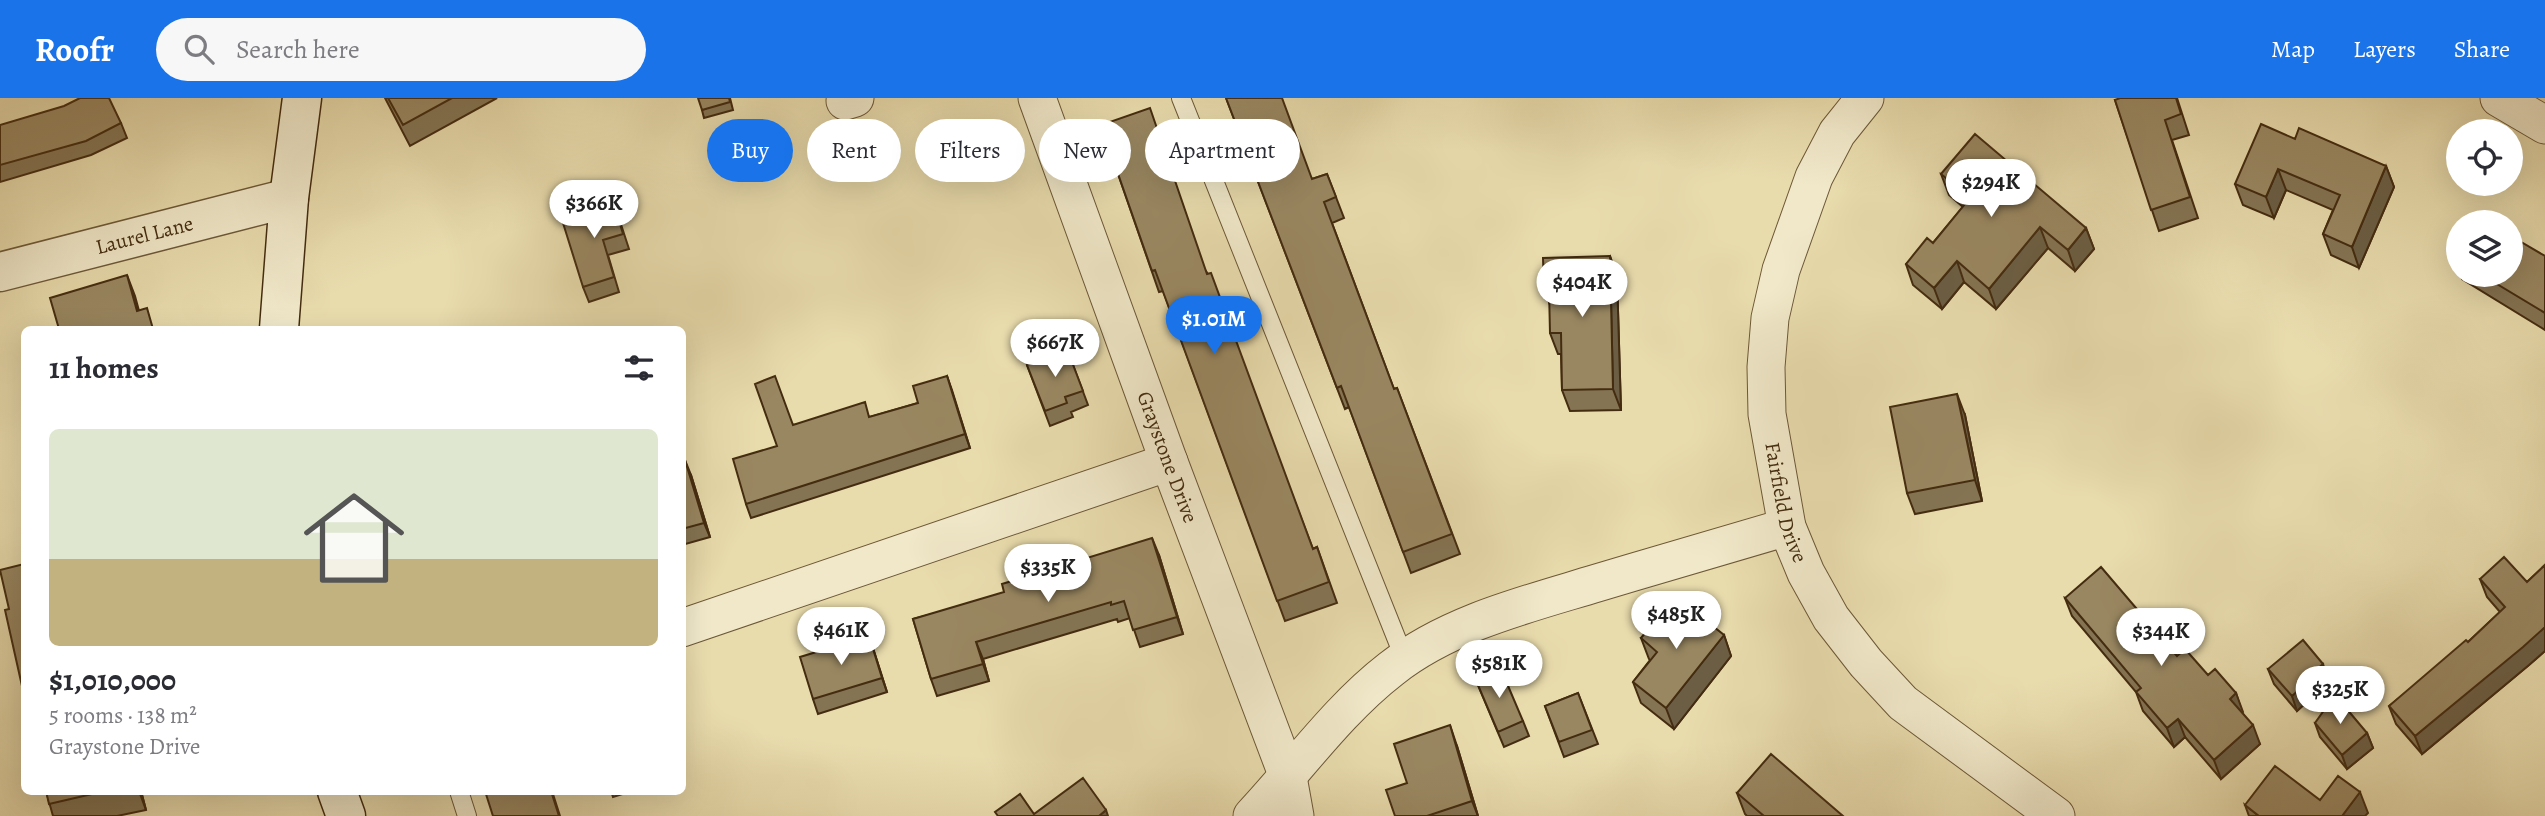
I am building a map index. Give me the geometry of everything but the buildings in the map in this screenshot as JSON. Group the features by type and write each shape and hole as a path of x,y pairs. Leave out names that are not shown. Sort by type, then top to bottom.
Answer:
{"street":[{"path":"279,326 289,198 302,98"},
{"name":"Graystone Drive","path":"1037,98 1169,462 1288,777 1295,816"},
{"name":"Fairfield Drive","path":"1864,98 1837,133 1814,177 1780,270 1770,318 1766,366 1767,414 1787,527 1806,573 1831,618 1875,673 1903,703 1952,742 2056,816"},
{"path":"2499,98 2545,125"},
{"name":"Laurel Lane","path":"0,272 289,198"},
{"path":"686,627 1169,462"},
{"path":"1252,816 1349,707 1392,668 1432,643 1541,600 1787,527"},
{"path":"338,795 346,816"}],"lane":[{"path":"1181,98 1405,660"},
{"path":"460,795 467,816"}]}
